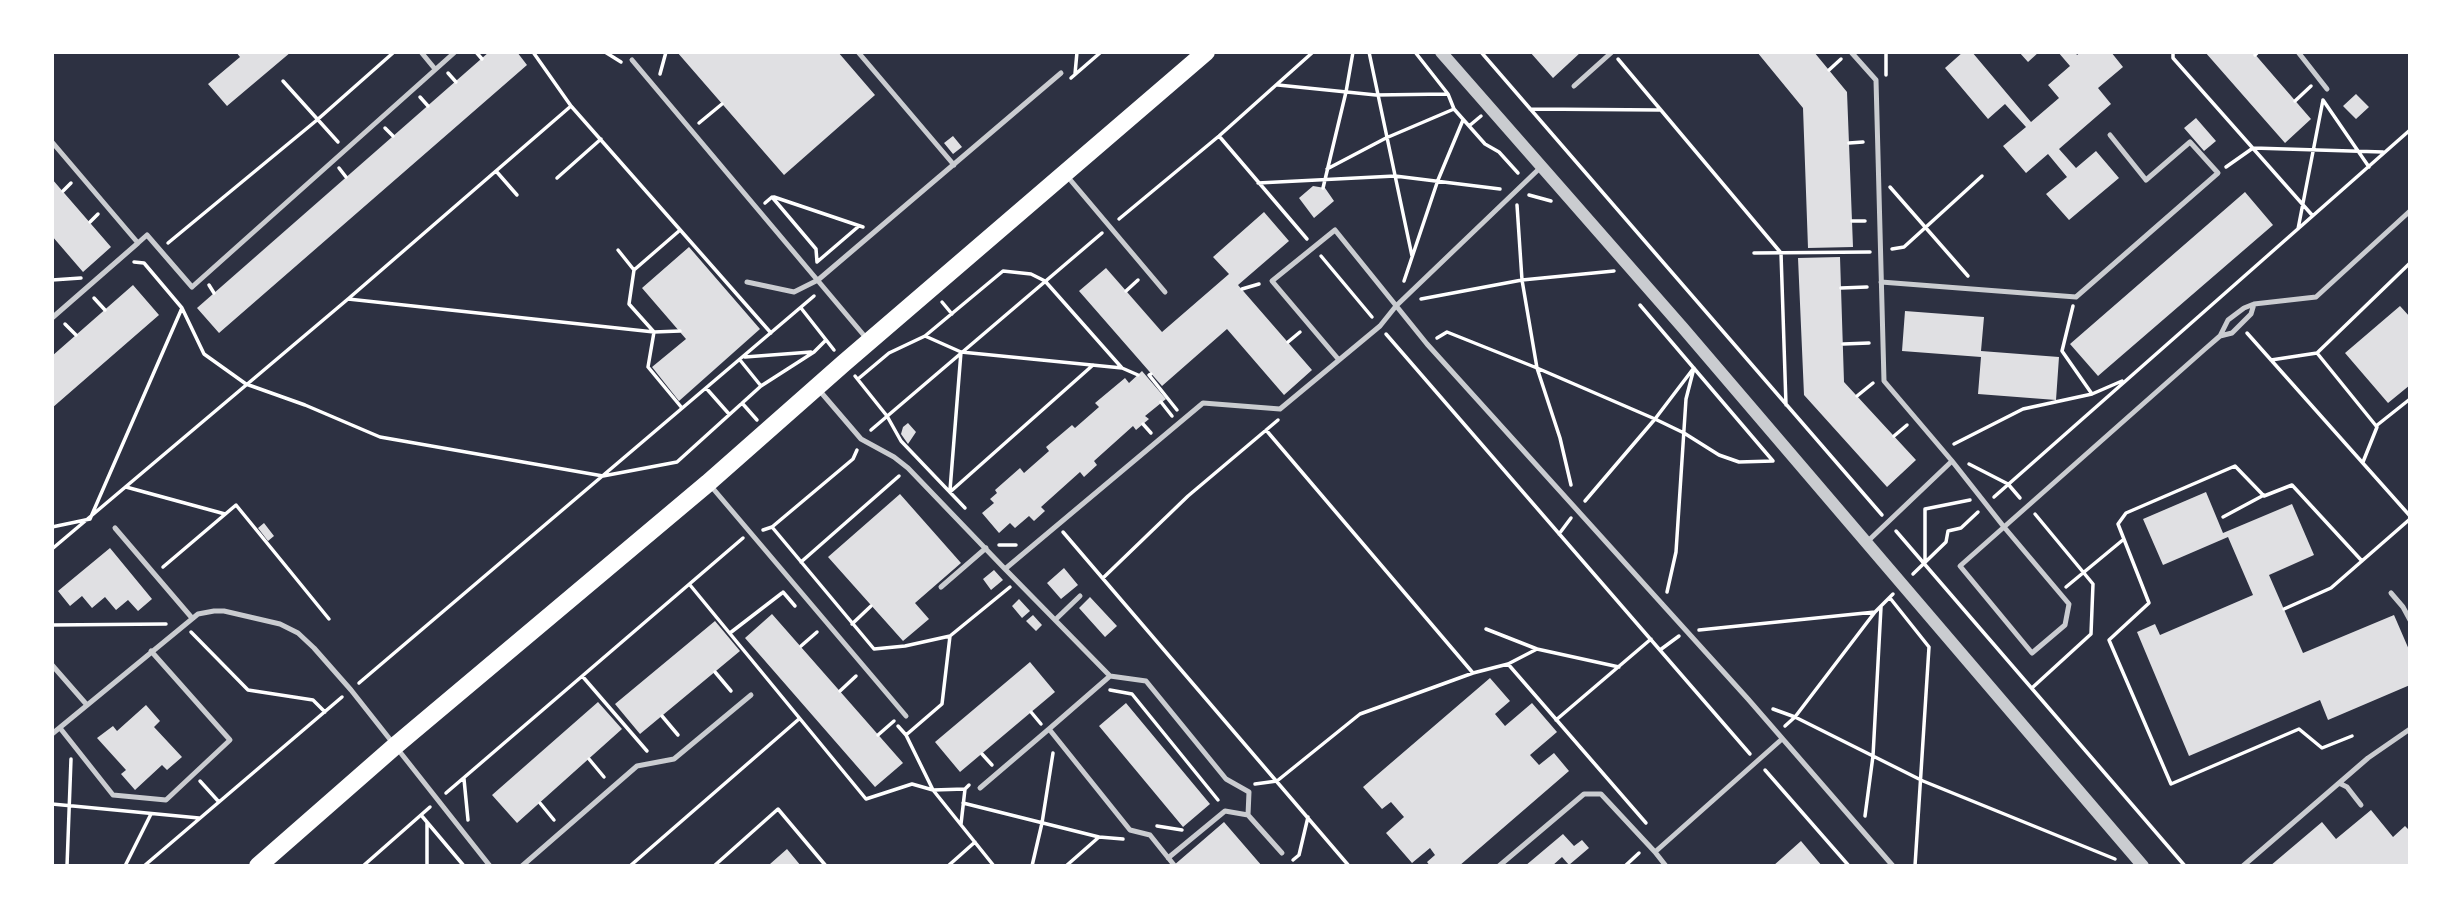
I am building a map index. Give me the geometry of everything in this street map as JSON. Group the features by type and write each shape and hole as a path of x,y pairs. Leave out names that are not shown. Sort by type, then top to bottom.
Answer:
{"main road":[{"path":"258,866 395,746 708,483 1206,52"}],"street":[{"path":"1441,52 1683,328 1705,357 2143,866"}],"lane":[{"path":"421,52 435,69"},
{"path":"52,318 147,235 192,287 455,52"},
{"path":"858,52 954,164"},
{"path":"1851,52 1875,80 1884,381 1952,461 2004,527 2068,604 2065,625 2032,653 1960,566 2004,527 2220,336 2232,333 2251,314 2254,304"},
{"path":"2298,52 2327,89"},
{"path":"1574,86 1612,53"},
{"path":"632,60 869,341"},
{"path":"747,282 794,292 818,280 1061,73"},
{"path":"1881,282 2076,297 2218,173 2190,142 2146,180 2110,135"},
{"path":"52,142 138,243"},
{"path":"1005,569 1203,403 1280,410 1380,326 1395,306 1541,167"},
{"path":"1065,174 1165,292"},
{"path":"2220,336 2222,327 2232,316 2254,304 2316,297 2410,211"},
{"path":"1339,360 1272,281 1335,230 1427,344 1748,699 1893,866"},
{"path":"817,388 861,439 908,468 1110,676 1146,681 1226,779 1249,792 1248,815"},
{"path":"1866,543 1952,461"},
{"path":"708,483 906,716"},
{"path":"115,528 192,618"},
{"path":"941,587 986,548"},
{"path":"2391,593 2410,620"},
{"path":"1055,620 1080,596"},
{"path":"52,734 192,618 214,611 280,624 307,640 351,690 490,866"},
{"path":"60,728 113,795 166,800 230,740 151,651"},
{"path":"52,665 87,705"},
{"path":"980,788 1110,676"},
{"path":"522,866 637,766 674,759 751,695"},
{"path":"1049,729 1129,830 1150,835 1174,865"},
{"path":"2243,866 2368,758 2410,729"},
{"path":"1655,852 1782,738"},
{"path":"2339,783 2347,786 2361,805"},
{"path":"1499,866 1584,794 1601,793 1666,866"},
{"path":"1168,858 1225,811 1248,815 1282,853"}],"path":[{"path":"134,262 144,263 317,120 394,52"},
{"path":"476,52 482,59"},
{"path":"533,52 571,106 771,333"},
{"path":"659,79 666,52"},
{"path":"1075,74 1077,52"},
{"path":"1065,83 1101,52"},
{"path":"437,801 750,533 772,527 853,459 861,439 1219,136 1313,52"},
{"path":"1323,188 1353,52"},
{"path":"1369,52 1412,258"},
{"path":"1415,52 1448,94 1454,109 1463,120 1485,144 1499,152 1519,175 1517,192 1522,281 1537,369 1560,438 1577,511"},
{"path":"2173,52 2173,58 2312,216"},
{"path":"1481,53 1786,407 1925,562 2185,866"},
{"path":"1612,53 1781,253 1786,407"},
{"path":"1829,71 1841,59"},
{"path":"447,72 456,82"},
{"path":"283,81 345,150"},
{"path":"1278,85 1376,95 1448,94"},
{"path":"2295,101 2311,86"},
{"path":"419,97 428,106"},
{"path":"2298,229 2323,100 2369,167"},
{"path":"697,124 722,104"},
{"path":"52,549 571,106"},
{"path":"1327,169 1387,138 1454,109"},
{"path":"1531,109 1660,110"},
{"path":"1395,306 1438,180 1463,120"},
{"path":"385,127 393,136"},
{"path":"1925,562 1946,542 1948,531 1961,528 2410,130"},
{"path":"1219,136 1559,534 1849,866"},
{"path":"557,178 601,139"},
{"path":"1849,143 1863,142"},
{"path":"2218,173 2253,148 2385,152"},
{"path":"338,168 346,177"},
{"path":"496,170 517,195"},
{"path":"1258,183 1395,176 1517,192 1550,200 1558,210"},
{"path":"1754,253 1880,252 1904,247 1982,176"},
{"path":"62,191 76,179"},
{"path":"1889,186 1980,290"},
{"path":"772,197 876,231"},
{"path":"90,222 103,211"},
{"path":"1852,220 1866,221"},
{"path":"817,262 859,226"},
{"path":"654,332 629,304 634,270 680,231"},
{"path":"618,250 634,270"},
{"path":"1602,261 1619,281"},
{"path":"144,263 181,308 204,354 246,384 305,405 380,437 603,476 677,462 761,386 814,352 826,340"},
{"path":"2271,360 2317,353 2410,263"},
{"path":"1395,306 1433,296 1522,281 1630,270"},
{"path":"967,509 901,441 887,416 856,378 889,353 925,336 1003,271 1031,274 1045,281 1122,368"},
{"path":"1126,290 1138,280"},
{"path":"1242,289 1259,284"},
{"path":"1841,288 1867,287"},
{"path":"144,866 824,288"},
{"path":"2076,297 2062,351 2092,394"},
{"path":"94,298 105,310"},
{"path":"348,299 654,332 680,331"},
{"path":"1427,344 1447,332 1655,419 1719,455 1740,462 1773,461 1636,300"},
{"path":"2217,300 2232,316"},
{"path":"90,519 181,308"},
{"path":"801,308 834,350"},
{"path":"65,324 76,335"},
{"path":"2240,325 2410,518 2331,589 2284,609"},
{"path":"654,332 648,367 682,408"},
{"path":"1288,342 1300,332"},
{"path":"925,336 961,352 1122,368 1138,375"},
{"path":"1843,344 1869,343"},
{"path":"741,359 814,352"},
{"path":"950,492 961,352"},
{"path":"2317,353 2376,426"},
{"path":"1559,534 1705,357"},
{"path":"741,359 761,386"},
{"path":"950,492 1093,365"},
{"path":"1663,608 1676,552 1686,399 1694,368"},
{"path":"1151,374 1149,375 1179,412 1172,417 1161,402"},
{"path":"1942,450 2023,409 2092,394 2127,379"},
{"path":"1857,396 1872,383"},
{"path":"706,388 729,414"},
{"path":"2362,463 2376,426 2410,399"},
{"path":"1143,424 1152,435"},
{"path":"1894,436 1907,425"},
{"path":"1103,578 1188,496 1266,430 1473,673"},
{"path":"1942,450 2008,484"},
{"path":"2264,495 2235,466 2126,513 2118,524 2149,603 2109,640 2171,784 2299,729 2322,748 2352,736"},
{"path":"2223,517 2264,495 2292,485 2362,561"},
{"path":"126,487 225,514"},
{"path":"801,562 882,492"},
{"path":"1925,562 1924,509 1996,496"},
{"path":"153,575 236,505 329,619"},
{"path":"52,527 90,519"},
{"path":"1058,525 1349,866"},
{"path":"772,527 874,649 905,646 950,636 1017,581"},
{"path":"991,536 1000,545 1021,543"},
{"path":"2059,593 2124,539"},
{"path":"729,633 783,592 783,573"},
{"path":"690,585 866,799 912,784 933,790"},
{"path":"1890,598 1929,647 1915,866"},
{"path":"852,624 871,606"},
{"path":"1776,733 1795,717 1881,607 1873,756 1864,818"},
{"path":"1660,650 1685,632 1875,612"},
{"path":"52,625 184,624 248,690 313,700 325,713"},
{"path":"1486,629 1537,649 1619,667"},
{"path":"801,646 817,632"},
{"path":"950,636 942,704 906,735 933,790 994,866"},
{"path":"1556,720 1651,639"},
{"path":"1132,694 1218,800 1239,786 1277,781 1360,714 1473,673 1507,664 1537,649"},
{"path":"1507,664 1650,827"},
{"path":"715,673 731,691"},
{"path":"840,691 856,676"},
{"path":"583,677 647,751"},
{"path":"1748,699 1795,717 1919,779 2115,858 2121,866"},
{"path":"1031,712 1041,724"},
{"path":"662,716 678,735"},
{"path":"629,866 799,719"},
{"path":"878,735 894,721"},
{"path":"1148,730 1156,724"},
{"path":"1032,866 1056,736"},
{"path":"67,866 72,744"},
{"path":"982,754 993,766"},
{"path":"589,759 604,777"},
{"path":"1187,777 1194,771"},
{"path":"194,774 219,802"},
{"path":"464,778 468,822"},
{"path":"961,824 965,789"},
{"path":"540,803 554,820"},
{"path":"963,803 1099,837 1138,841 1158,825 1181,831 1190,823"},
{"path":"52,804 200,818"},
{"path":"714,866 778,809 826,866"},
{"path":"125,866 151,813"},
{"path":"363,866 421,815 464,866"},
{"path":"1287,866 1298,855 1308,817"},
{"path":"427,821 427,866"},
{"path":"1066,866 1099,837"},
{"path":"948,866 975,842"},
{"path":"1630,861 1634,866"}],"building":[{"path":"236,52 291,52 227,106 208,84 240,57"},
{"path":"489,52 517,52 527,65 219,333 197,308"},
{"path":"677,52 838,52 875,95 784,175"},
{"path":"1530,52 1581,52 1553,78"},
{"path":"1757,52 1814,52 1847,92 1853,247 1808,248 1803,108"},
{"path":"1963,52 1972,52 2031,122 2059,98 2048,85 2070,66 2058,52 2075,52 2077,55 2081,52 2111,52 2123,67 2098,88 2111,104 2059,149 2076,168 2096,151 2119,178 2069,220 2046,194 2067,177 2048,154 2026,173 2003,146 2026,127 2005,104 1988,119 1945,68"},
{"path":"2019,52 2039,52 2028,62"},
{"path":"2205,52 2253,52 2311,119 2285,143"},
{"path":"2356,94 2369,107 2356,119 2343,106"},
{"path":"2196,118 2216,141 2204,151 2184,128"},
{"path":"953,136 962,147 953,154 944,143"},
{"path":"52,179 111,247 83,272 52,236"},
{"path":"1313,186 1325,188 1334,201 1314,218 1299,198"},
{"path":"2245,192 2273,225 2098,376 2070,344"},
{"path":"1264,212 1289,241 1238,285 1312,370 1284,395 1227,329 1162,386 1079,291 1106,268 1162,332 1229,274 1213,257"},
{"path":"689,247 760,329 679,401 652,367 686,339 642,288"},
{"path":"1840,257 1844,382 1916,460 1887,487 1804,395 1798,258"},
{"path":"133,285 159,315 52,408 52,356"},
{"path":"2400,306 2410,317 2410,385 2388,403 2345,353"},
{"path":"1905,311 1984,317 1981,351 2059,357 2056,400 1978,394 1981,357 1902,351"},
{"path":"1142,371 1166,399 1145,416 1149,419 1136,430 1133,426 1094,461 1097,465 1084,477 1080,472 1041,507 1045,511 1034,521 1029,516 1015,528 1010,523 999,533 982,513 994,503 990,499 997,493 995,490 1020,468 1024,473 1049,451 1046,447 1072,425 1075,428 1099,407 1095,403 1125,378 1129,383"},
{"path":"908,423 916,432 908,444 901,434"},
{"path":"2206,492 2223,533 2292,504 2314,555 2269,575 2303,653 2394,615 2410,652 2410,685 2328,720 2320,700 2189,756 2137,632 2155,624 2160,635 2253,595 2228,537 2163,565 2143,519"},
{"path":"900,494 961,563 915,603 929,619 903,641 828,557"},
{"path":"264,523 274,536 268,541 258,528"},
{"path":"110,548 152,599 138,611 128,600 116,610 105,597 92,608 82,596 70,606 58,591"},
{"path":"1064,568 1078,585 1061,599 1047,583"},
{"path":"994,570 1003,580 991,590 983,579"},
{"path":"1090,597 1117,626 1105,637 1079,608"},
{"path":"1019,599 1030,611 1022,618 1012,606"},
{"path":"772,614 903,763 875,787 745,638"},
{"path":"1033,615 1042,625 1036,631 1026,621"},
{"path":"715,621 740,651 640,734 615,704"},
{"path":"1030,662 1055,692 960,772 935,742"},
{"path":"1490,678 1510,701 1495,714 1505,726 1532,703 1557,732 1530,755 1539,765 1554,753 1569,771 1459,866 1430,866 1427,862 1435,855 1430,848 1412,863 1386,833 1404,817 1391,802 1382,809 1363,787"},
{"path":"598,702 622,729 517,823 492,795"},
{"path":"1126,703 1210,804 1183,827 1099,726"},
{"path":"146,705 160,721 154,727 182,757 167,770 162,765 135,790 121,774 126,770 97,738 113,726 117,731"},
{"path":"2371,810 2393,837 2405,826 2410,831 2410,866 2270,866 2322,822 2336,839"},
{"path":"1224,822 1262,866 1173,866"},
{"path":"1563,834 1574,846 1582,840 1589,848 1569,865 1562,857 1552,866 1525,866"},
{"path":"1801,841 1822,866 1773,866"},
{"path":"787,849 801,866 771,866 770,864"}]}
